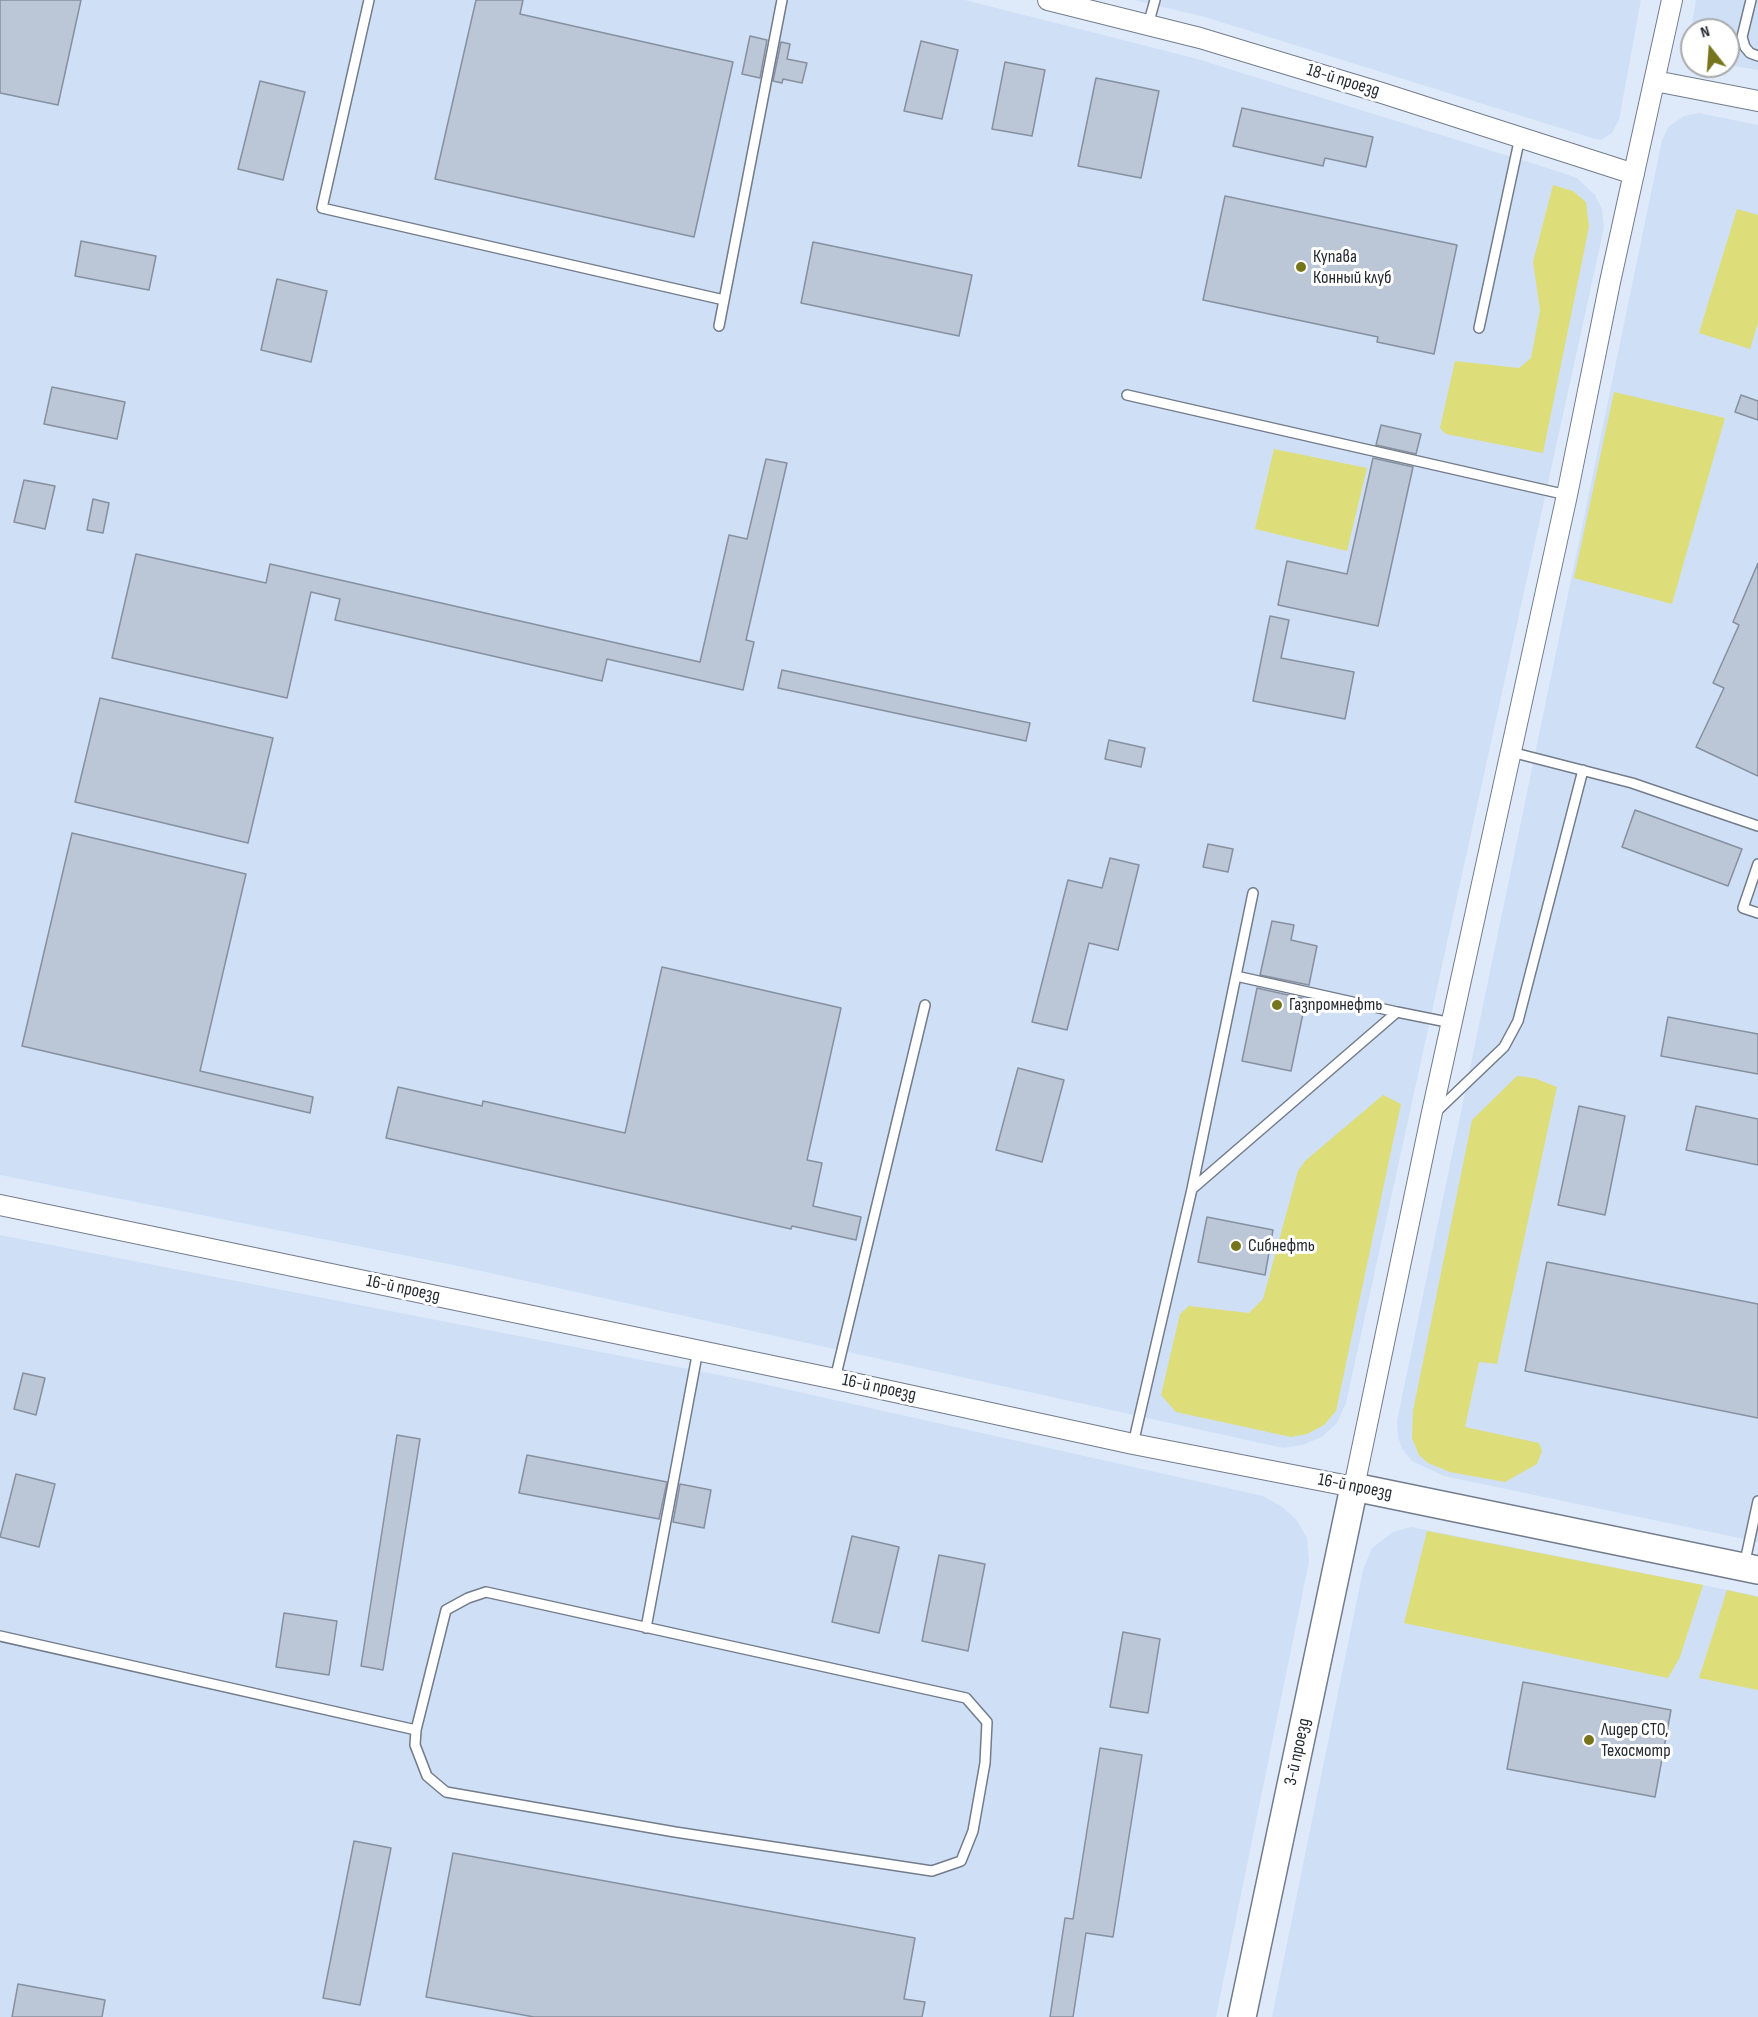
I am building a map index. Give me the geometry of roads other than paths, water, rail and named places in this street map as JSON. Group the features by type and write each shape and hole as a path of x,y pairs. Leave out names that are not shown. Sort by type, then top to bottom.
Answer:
{"street":[{"name":"18-й проезд","path":"1048,0 1222,45 1634,174"},
{"path":"1354,1487 1431,1117 1672,0"},
{"path":"1655,81 1758,101"},
{"name":"16-й проезд","path":"0,1205 698,1350 1133,1444 1751,1569"},
{"name":"3-й проезд","path":"1242,2017 1354,1487"}],"lane":[{"path":"369,0 322,208 724,300"},
{"path":"719,326 782,0"},
{"path":"1148,26 1155,0"},
{"path":"1751,0 1742,37 1750,53 1758,56"},
{"path":"1479,328 1520,137"},
{"path":"1127,395 1567,495"},
{"path":"1511,752 1632,783 1758,826"},
{"path":"1431,1117 1504,1047 1518,1021 1583,770"},
{"path":"1758,864 1743,908 1758,913"},
{"path":"1133,1444 1192,1189 1253,893"},
{"path":"1236,976 1452,1023"},
{"path":"835,1379 925,1005"},
{"path":"1192,1189 1397,1012"},
{"path":"646,1628 698,1350"},
{"path":"1751,1569 1758,1500"},
{"path":"486,1592 966,1698 987,1722 985,1763 974,1831 961,1861 932,1871 675,1832 446,1791 427,1776 415,1745 416,1730 446,1610 468,1598 486,1592"},
{"path":"0,1636 416,1730"}],"place":[{"name":"Купава Конный клуб","path":"1301,267"},
{"name":"Газпромнефть","path":"1277,1005"},
{"name":"Сибнефть","path":"1236,1246"},
{"name":"Лидер СТО, Техосмотр","path":"1589,1740"}]}
